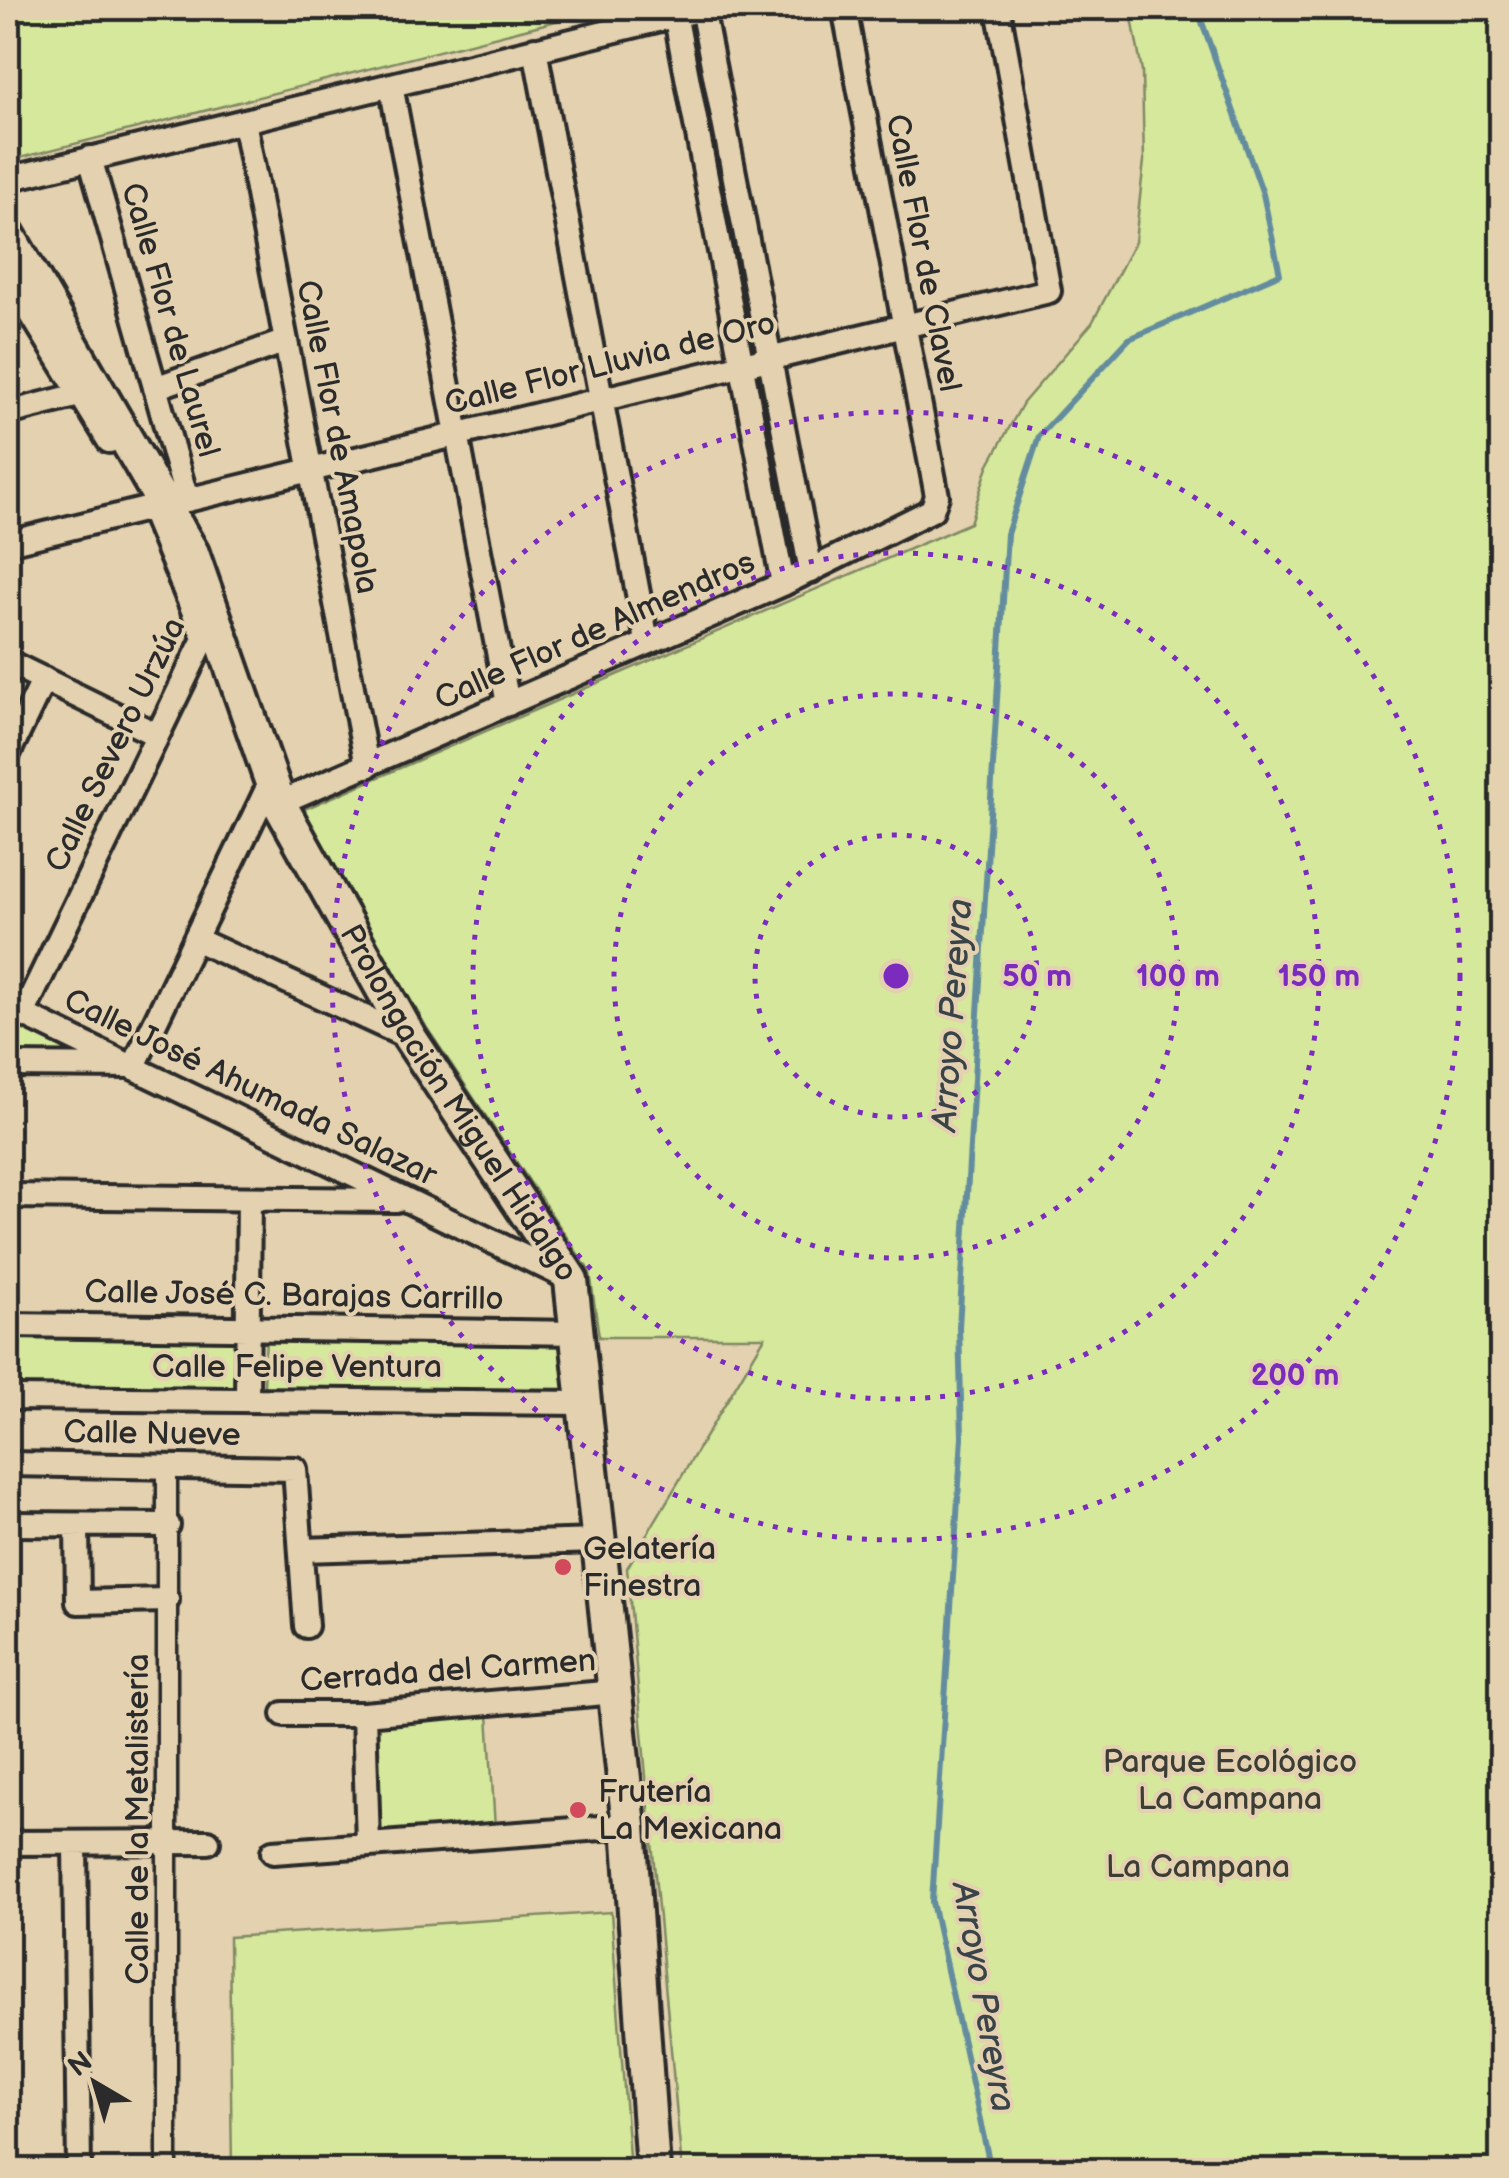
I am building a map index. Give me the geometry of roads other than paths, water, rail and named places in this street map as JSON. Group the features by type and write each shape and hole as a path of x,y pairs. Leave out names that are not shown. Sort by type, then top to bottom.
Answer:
{"main road":[{"name":"Prolongación Miguel Hidalgo","path":"8,235 13,271 90,393 168,504 274,794 410,1038 549,1240 572,1280 629,1826 653,2170"}],"street":[{"path":"8,178 675,11 704,8 811,571"},
{"name":"Calle Flor de Clavel","path":"844,8 937,496 932,510"},
{"name":"Calle Flor Lluvia de Oro","path":"8,543 1049,291 998,8"},
{"path":"675,11 783,584"},
{"path":"535,49 646,641"},
{"path":"391,84 508,704"},
{"name":"Calle Flor de Amapola","path":"244,120 367,766"},
{"name":"Calle Flor de Laurel","path":"90,158 155,388 168,504"},
{"path":"155,388 286,340"},
{"path":"8,413 90,393"},
{"name":"Calle Flor de Almendros","path":"274,794 367,766 783,584 932,510"},
{"name":"Calle Severo Urzúa","path":"15,1010 210,625"},
{"path":"8,662 157,735"},
{"path":"8,754 44,679"},
{"path":"8,1065 134,1066 195,939 274,794"},
{"path":"195,939 410,1038"},
{"name":"Calle José Ahumada Salazar","path":"15,1010 572,1280"},
{"path":"8,1196 404,1200"},
{"path":"247,1399 249,1198"},
{"name":"Calle José C. Barajas Carrillo","path":"8,1325 580,1333"},
{"name":"Calle Felipe Ventura","path":"8,1398 586,1402"},
{"name":"Calle Nueve","path":"8,1464 295,1469 302,1550"},
{"name":"Calle de la Metalistería","path":"167,1467 170,1842 167,2170"},
{"path":"8,1524 168,1524"},
{"path":"76,1526 78,1602 167,1600"},
{"path":"306,1626 302,1550 599,1541"},
{"name":"Cerrada del Carmen","path":"284,1714 364,1714 616,1692"},
{"path":"364,1714 368,1844"},
{"path":"273,1852 629,1826"},
{"path":"8,1842 208,1842"},
{"path":"75,1844 79,2170"}],"waterway":[{"name":"Arroyo Pereyra","path":"991,2170 932,1902 962,1437 959,1327 1007,534 1039,436 1129,339 1280,274 1263,194 1197,8"}],"place":[{"name":"Gelatería Finestra","path":"563,1567"},
{"name":"Frutería La Mexicana","path":"578,1810"}],"park label":[{"name":"Parque Ecológico La Campana","path":"1230,1780"},
{"name":"La Campana","path":"1198,1867"}]}
